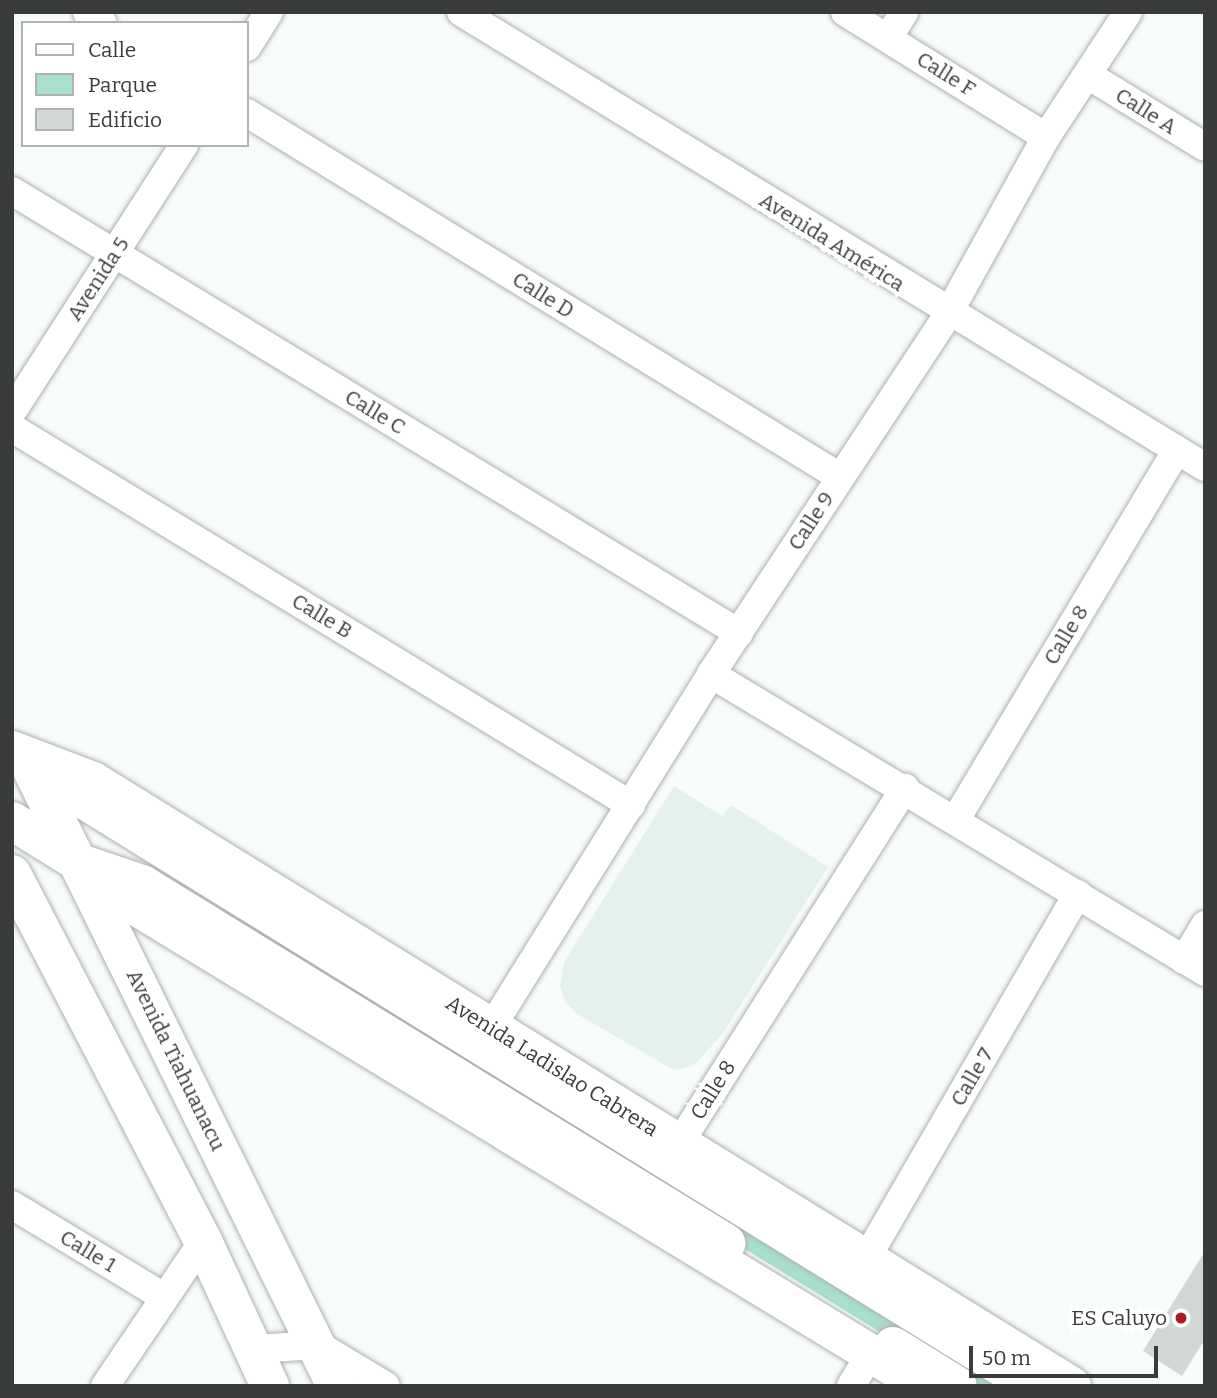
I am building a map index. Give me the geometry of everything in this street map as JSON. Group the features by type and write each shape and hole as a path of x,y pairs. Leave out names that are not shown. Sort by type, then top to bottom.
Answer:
{"main road":[{"name":"Avenida Tiahuanacu","path":"17,748 78,862 336,1386"},
{"name":"Avenida Ladislao Cabrera","path":"17,748 93,781 1072,1386"},
{"name":"Avenida Ladislao Cabrera","path":"17,748 86,802 1031,1386"},
{"path":"12,821 78,862 132,904 924,1386"},
{"path":"78,862 142,884 958,1386"},
{"path":"12,874 203,1241 270,1386"}],"street":[{"path":"248,45 269,12"},
{"name":"Avenida América","path":"461,12 947,314 1205,467"},
{"name":"Calle F","path":"845,12 1046,137"},
{"path":"887,38 904,12"},
{"name":"Calle 9","path":"491,1028 711,674 947,314 1046,137 1128,12"},
{"name":"Calle A","path":"1088,75 1205,147"},
{"name":"Calle D","path":"248,114 839,477"},
{"name":"Avenida 5","path":"12,412 183,147"},
{"name":"Calle C","path":"12,191 739,633"},
{"name":"Calle B","path":"12,428 631,804"},
{"name":"Calle 8","path":"956,819 1177,450"},
{"path":"711,674 905,788 1194,966 1205,925"},
{"name":"Calle 8","path":"679,1144 905,788"},
{"name":"Calle 7","path":"866,1259 1077,894"},
{"name":"Calle 1","path":"12,1205 164,1297"},
{"path":"105,1386 203,1241"},
{"path":"254,1349 318,1345 386,1386"},
{"path":"851,1386 871,1353"}],"shaded area":[{"path":"674,786 722,816 731,805 828,867 721,1036 693,1066 674,1070 577,1014 565,1002 560,986 564,962"}],"green space":[{"path":"227,901 1013,1386 968,1386 214,923"}],"building":[{"path":"1205,1251 1205,1339 1182,1376 1143,1351"}],"place":[{"name":"ES Caluyo","path":"1181,1318"}]}
